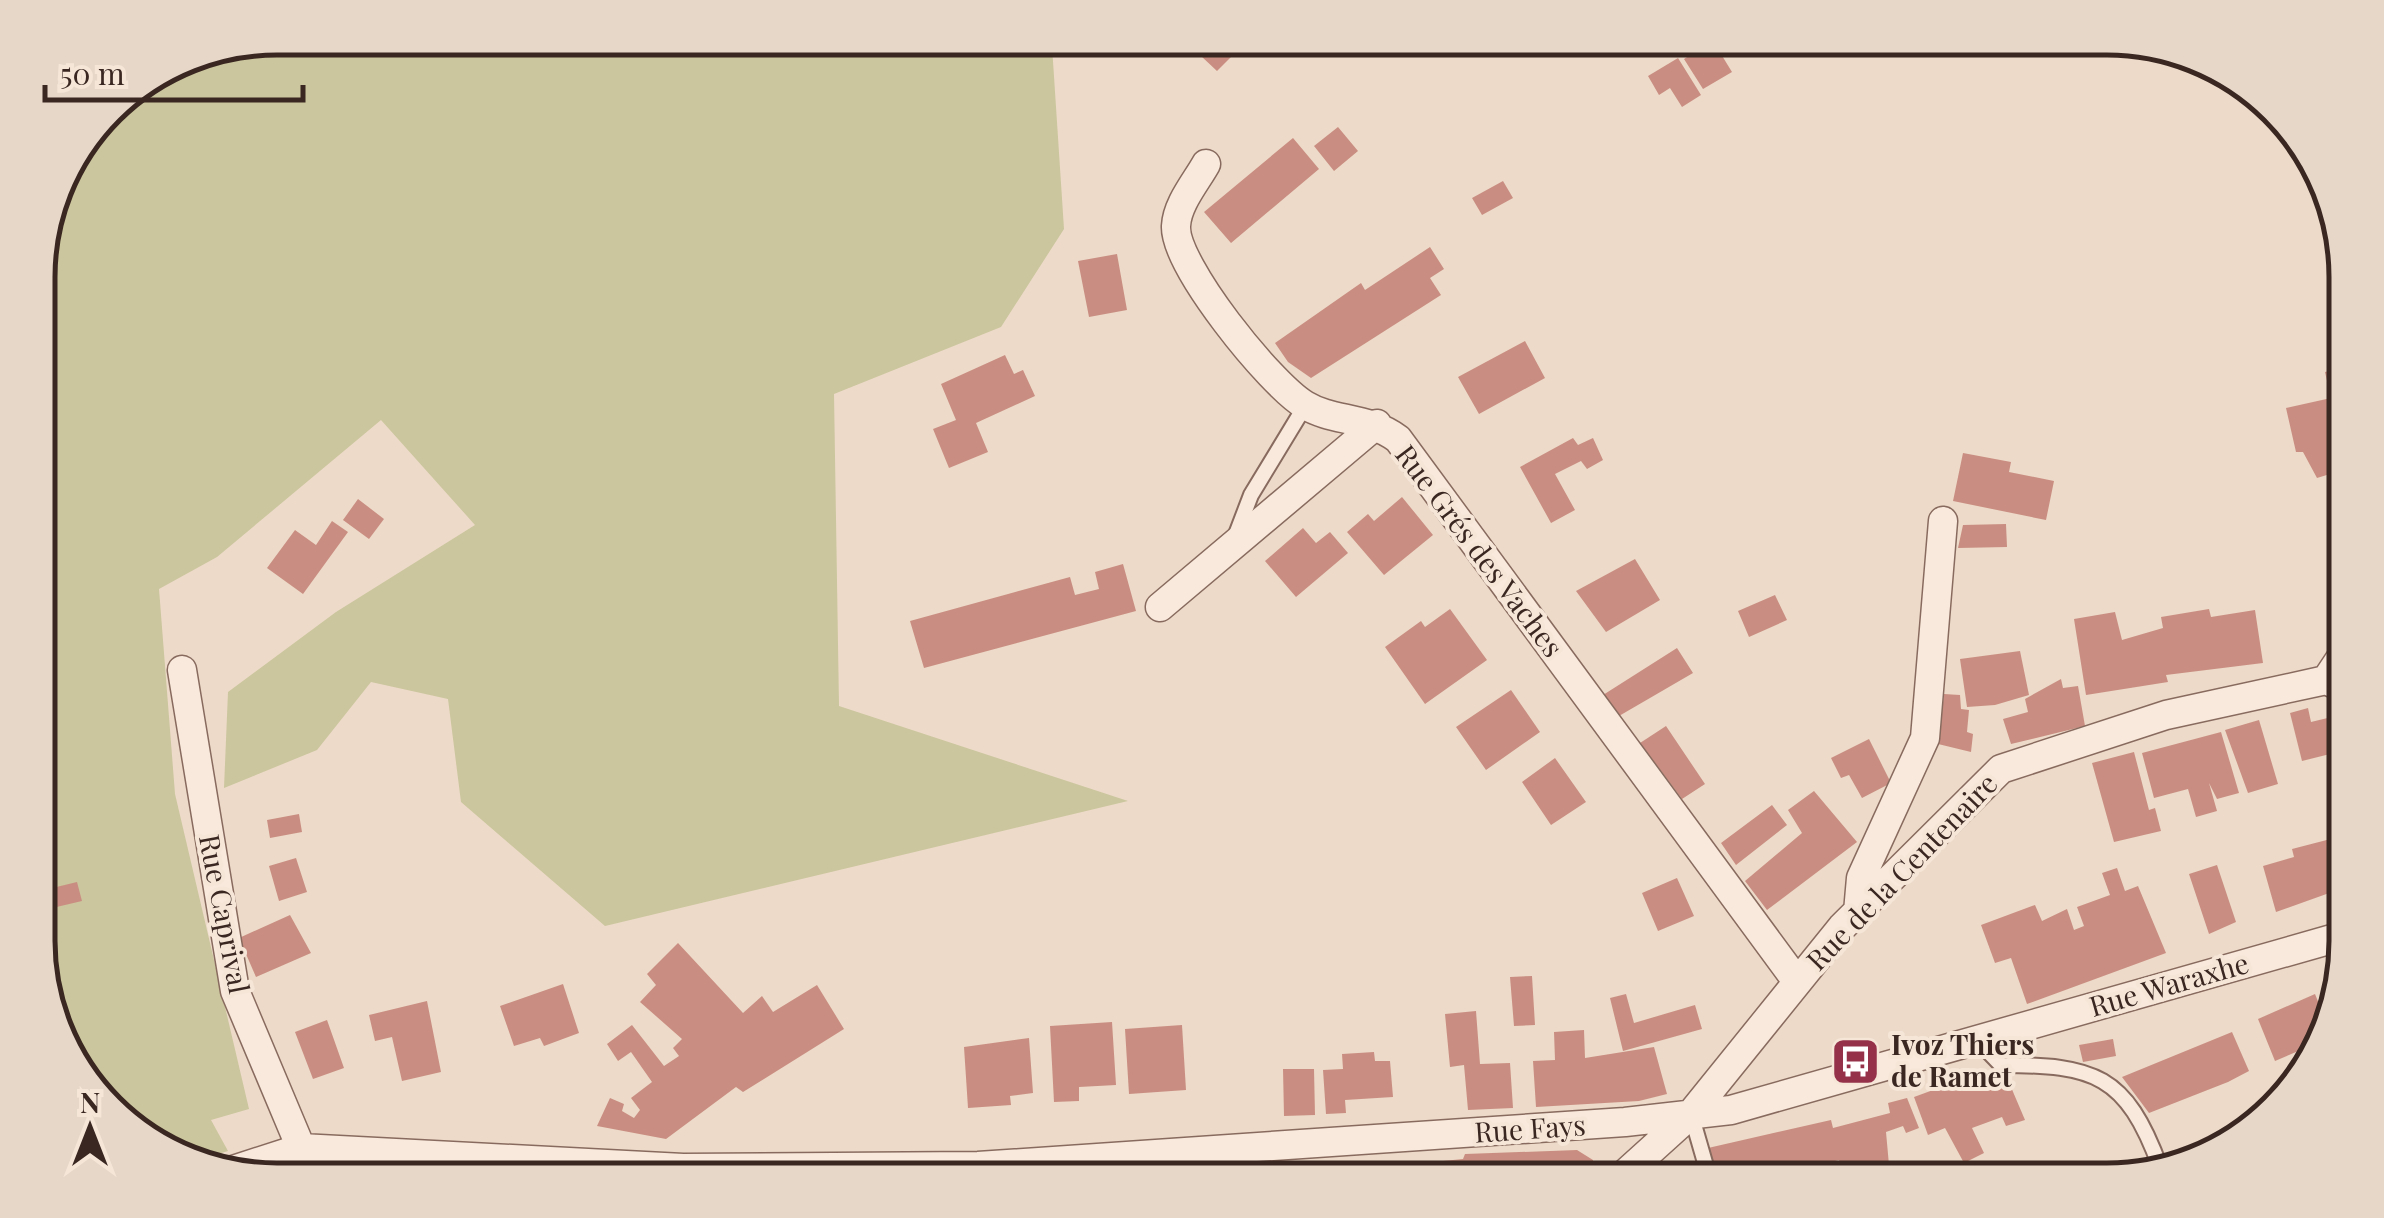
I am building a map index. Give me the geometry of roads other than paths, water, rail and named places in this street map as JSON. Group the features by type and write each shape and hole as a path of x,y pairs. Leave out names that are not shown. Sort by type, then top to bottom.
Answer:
{"street":[{"path":"1206,164 1177,214 1176,232 1224,324 1305,406"},
{"name":"Rue Grés des Vaches","path":"1305,406 1376,424 1398,439 1796,980"},
{"path":"1160,606 1376,424"},
{"path":"1858,912 1860,878 1925,738 1943,521"},
{"name":"Rue Caprival","path":"182,670 235,991 301,1148"},
{"name":"Rue de la Centenaire","path":"1637,1163 1691,1114 1796,980 1858,912 2001,769 2166,715 2329,686"},
{"name":"Rue Waraxhe","path":"1691,1114 1731,1110 2329,939"},
{"name":"Rue Fays","path":"1019,1163 1691,1114"},
{"name":"Rue Fays","path":"257,1162 301,1148 517,1163"}],"lane":[{"path":"1233,542 1250,495 1305,406"},
{"path":"1984,1037 2001,1065 2066,1065 2100,1077 2128,1103 2155,1158"},
{"path":"1691,1114 1705,1163"}],"place":[{"name":"Ivoz Thiers de Ramet","path":"1856,1061"}]}
